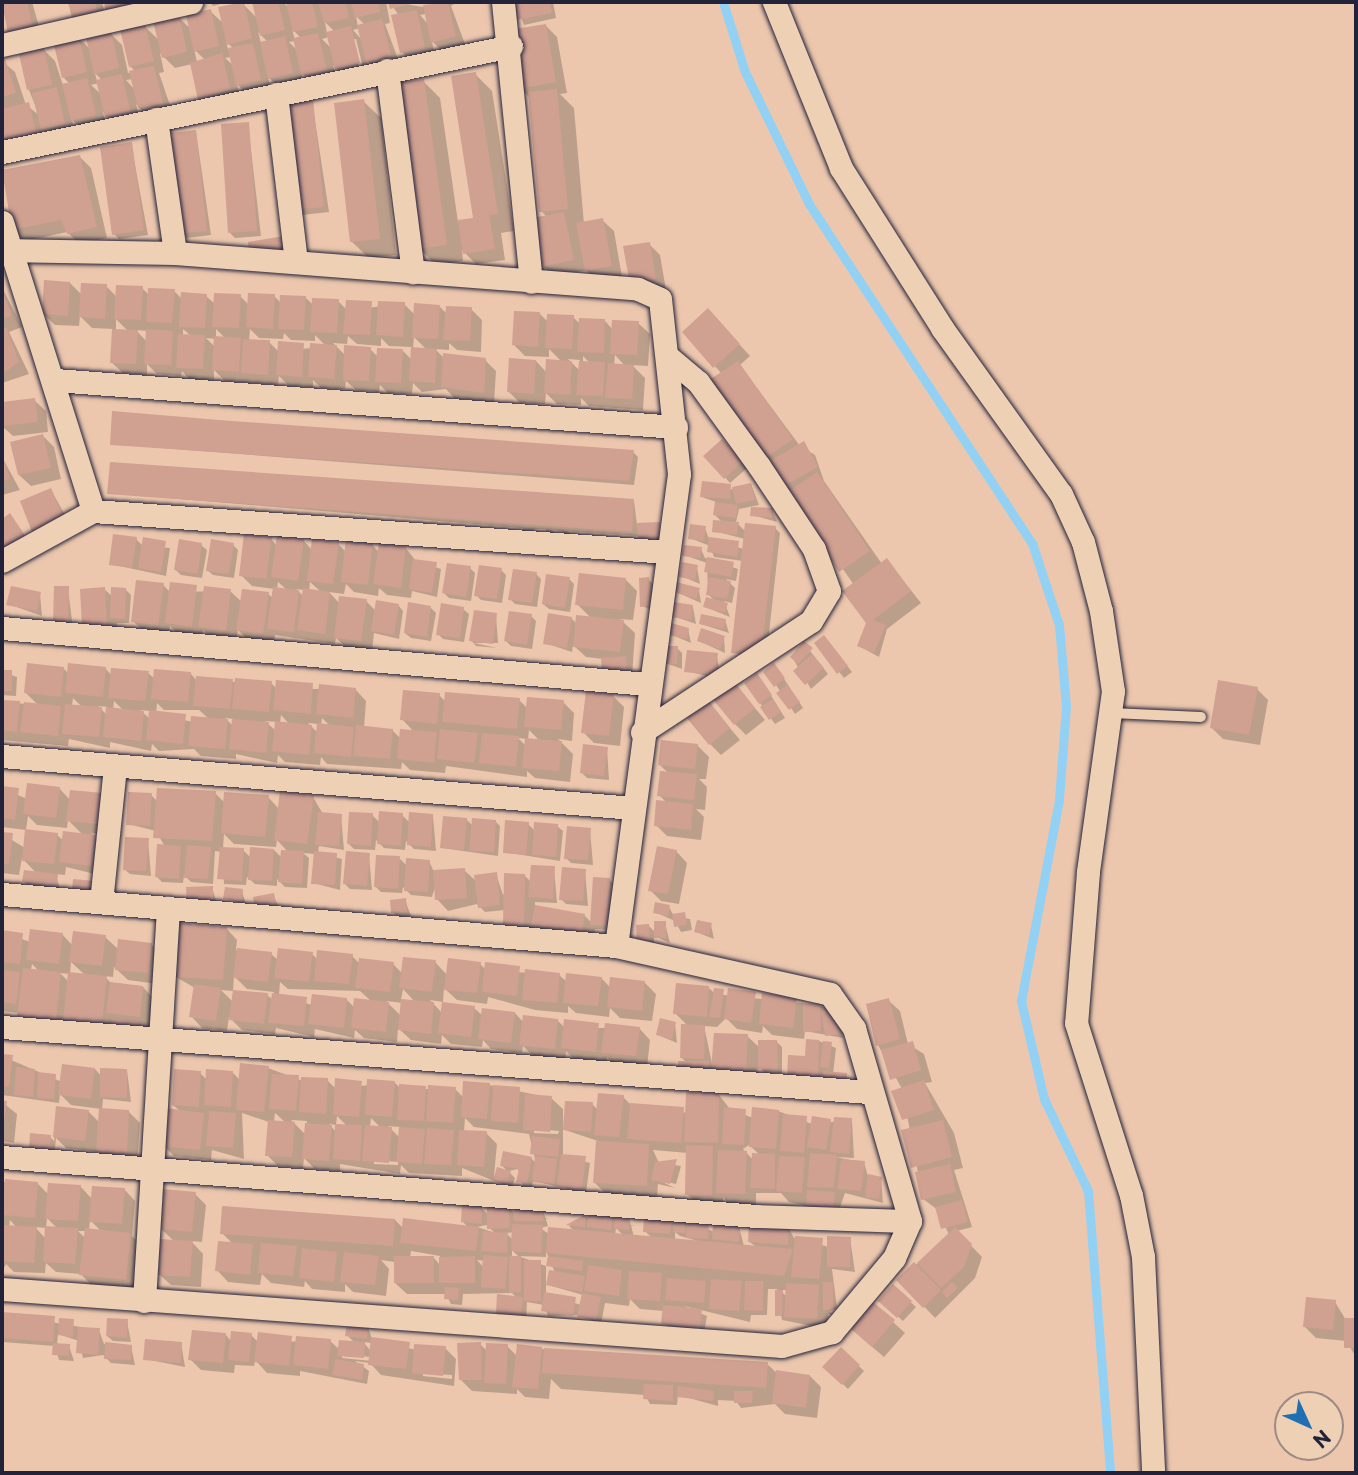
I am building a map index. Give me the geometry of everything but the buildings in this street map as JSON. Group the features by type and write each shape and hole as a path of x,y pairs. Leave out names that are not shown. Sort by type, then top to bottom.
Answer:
{"street":[{"path":"2,45 191,2"},
{"path":"503,2 512,46 531,282"},
{"path":"774,2 822,132 857,198 1061,494 1083,542 1101,611 1111,713 1088,872 1076,1023 1131,1195 1143,1257 1153,1473"},
{"path":"2,152 512,46"},
{"path":"387,70 413,272"},
{"path":"276,94 296,262"},
{"path":"156,118 175,253"},
{"path":"2,222 6,249 55,380 93,511"},
{"path":"6,249 175,253 655,294 663,304 679,474 647,684 616,946"},
{"path":"642,732 811,621 829,591 814,549 759,466 698,382 669,358"},
{"path":"55,380 676,427"},
{"path":"2,561 93,511 667,552"},
{"path":"2,628 647,684"},
{"path":"2,756 633,808"},
{"path":"101,902 115,766"},
{"path":"2,894 616,946 830,994 854,1027 870,1092 910,1221 894,1258 832,1332 782,1346 2,1289"},
{"path":"144,1301 168,908"},
{"path":"2,1027 870,1092"},
{"path":"2,1157 756,1216 910,1221"}],"lane":[{"path":"1111,713 1200,717"}],"waterway":[{"path":"723,2 745,72 809,204 1032,543 1059,625 1066,706 1059,800 1021,1001 1044,1099 1088,1191 1110,1473"}]}
